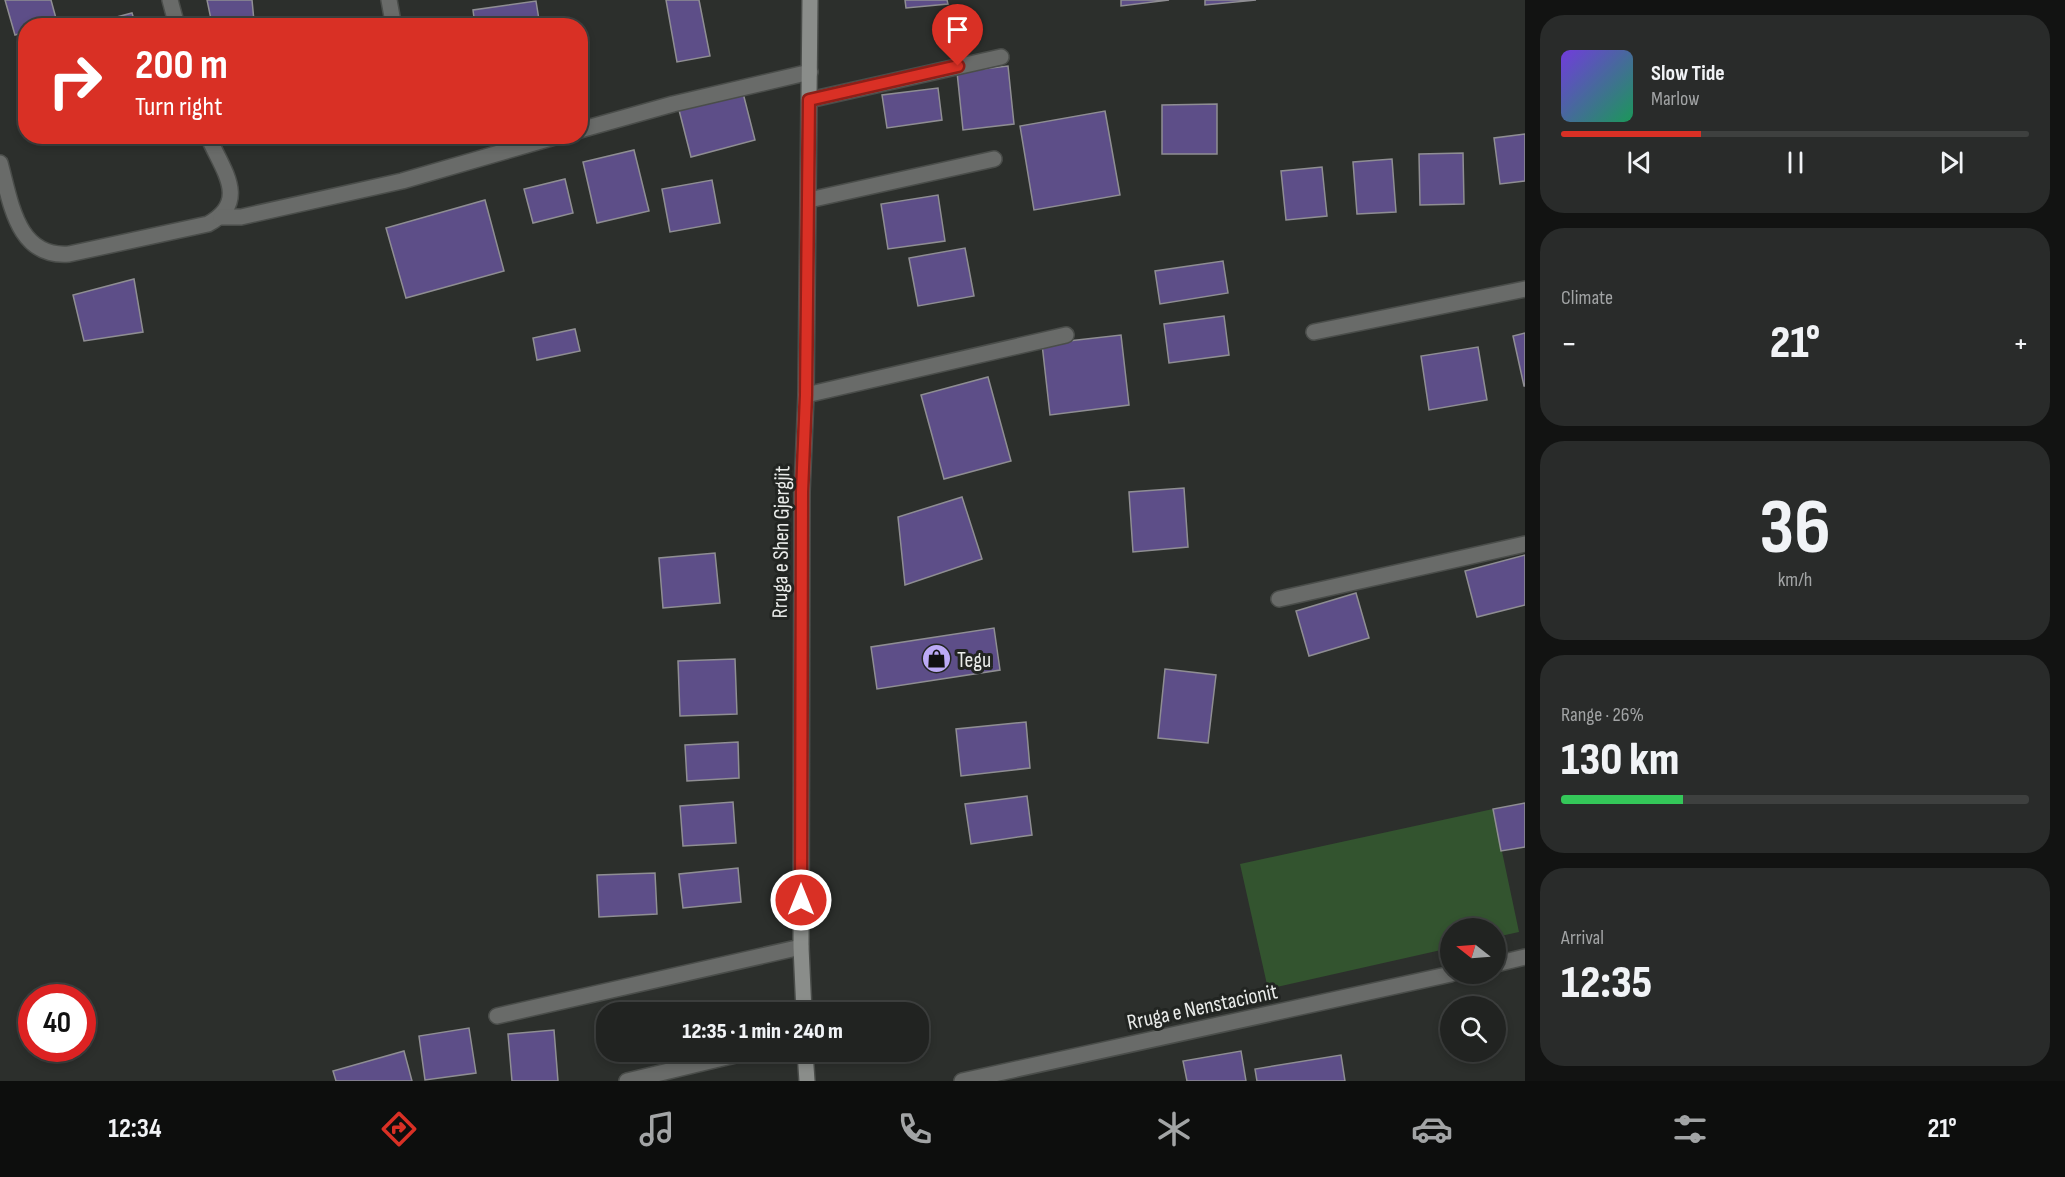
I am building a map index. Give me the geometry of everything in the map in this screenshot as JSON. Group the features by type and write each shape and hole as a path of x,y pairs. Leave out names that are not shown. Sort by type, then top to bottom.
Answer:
{"street":[{"path":"170,0 175,18"},
{"path":"389,0 392,18"},
{"name":"Rruga e Shen Gjergjit","path":"804,1002 801,948 802,504 806,395 810,0"},
{"path":"809,100 1001,57"},
{"path":"588,128 673,104 810,72"},
{"path":"212,144 230,184 227,208 221,218"},
{"path":"0,163 18,223 36,247 57,255 402,181 530,144"},
{"path":"808,200 994,159"},
{"path":"1314,332 1525,289"},
{"path":"806,395 1066,335"},
{"path":"1279,599 1525,544"},
{"path":"497,1016 801,948"},
{"path":"1506,961 1525,957"},
{"name":"Rruga e Nenstacionit","path":"962,1081 1440,976"},
{"path":"627,1081 706,1062"},
{"path":"806,1062 807,1081"}],"green space":[{"path":"1493,809 1519,932 1506,935 1506,918 1440,918 1440,950 1268,989 1240,864"}],"building":[{"path":"5,0 51,0 56,18 18,18 18,34 15,35"},
{"path":"207,0 252,0 254,18 211,18"},
{"path":"666,0 699,0 710,56 677,62"},
{"path":"905,0 947,0 948,4 906,8"},
{"path":"1121,0 1169,0 1121,6"},
{"path":"1205,0 1256,0 1205,5"},
{"path":"536,1 539,18 474,18 473,10"},
{"path":"132,13 134,18 113,18"},
{"path":"1008,66 1014,124 963,130 957,72"},
{"path":"938,88 942,120 887,128 882,95"},
{"path":"743,93 755,140 691,157 679,110"},
{"path":"1217,104 1217,154 1162,154 1162,105"},
{"path":"1105,111 1120,195 1034,210 1020,126"},
{"path":"1525,134 1525,181 1500,184 1494,138"},
{"path":"634,150 649,211 597,223 583,162"},
{"path":"1463,153 1464,204 1420,205 1419,154"},
{"path":"1392,159 1396,212 1357,214 1353,162"},
{"path":"1322,167 1327,216 1286,220 1281,171"},
{"path":"565,179 573,213 533,223 524,189"},
{"path":"712,180 720,223 670,232 662,189"},
{"path":"938,195 945,241 888,249 881,204"},
{"path":"485,200 504,271 406,298 386,228"},
{"path":"965,248 974,296 918,306 909,258"},
{"path":"1223,261 1228,293 1160,304 1155,271"},
{"path":"134,279 143,332 84,341 73,295"},
{"path":"1224,316 1229,355 1169,363 1164,324"},
{"path":"575,329 580,351 537,360 533,338"},
{"path":"1525,333 1525,386 1524,386 1513,336"},
{"path":"1121,335 1129,405 1050,415 1042,344"},
{"path":"1478,347 1487,400 1429,410 1421,356"},
{"path":"988,377 1011,461 944,479 921,395"},
{"path":"1184,488 1188,547 1133,552 1129,492"},
{"path":"962,497 982,559 905,585 898,517"},
{"path":"715,553 720,603 663,608 659,558"},
{"path":"1525,555 1525,605 1477,617 1465,571"},
{"path":"1356,593 1369,638 1309,656 1296,611"},
{"name":"Tegu","path":"994,628 1000,670 877,689 871,647"},
{"path":"735,659 737,714 680,716 678,661"},
{"path":"1165,669 1216,675 1208,743 1158,738"},
{"path":"1026,722 1030,768 961,776 956,729"},
{"path":"738,742 739,778 687,781 685,745"},
{"path":"1027,796 1032,835 971,844 965,804"},
{"path":"733,802 736,843 683,846 680,806"},
{"path":"1525,803 1525,847 1501,851 1493,809"},
{"path":"738,868 741,902 683,908 679,874"},
{"path":"655,873 657,914 599,917 597,875"},
{"path":"469,1028 476,1073 425,1080 419,1036"},
{"path":"554,1030 558,1081 512,1081 508,1034"},
{"path":"404,1051 412,1081 336,1081 333,1071"},
{"path":"1241,1051 1246,1081 1187,1081 1183,1061"},
{"path":"1341,1055 1345,1081 1257,1081 1255,1069"}],"place":[{"name":"Tegu","path":"936,659"}],"route":[{"path":"801,900 802,492 806,395 809,100 958,66"}]}
